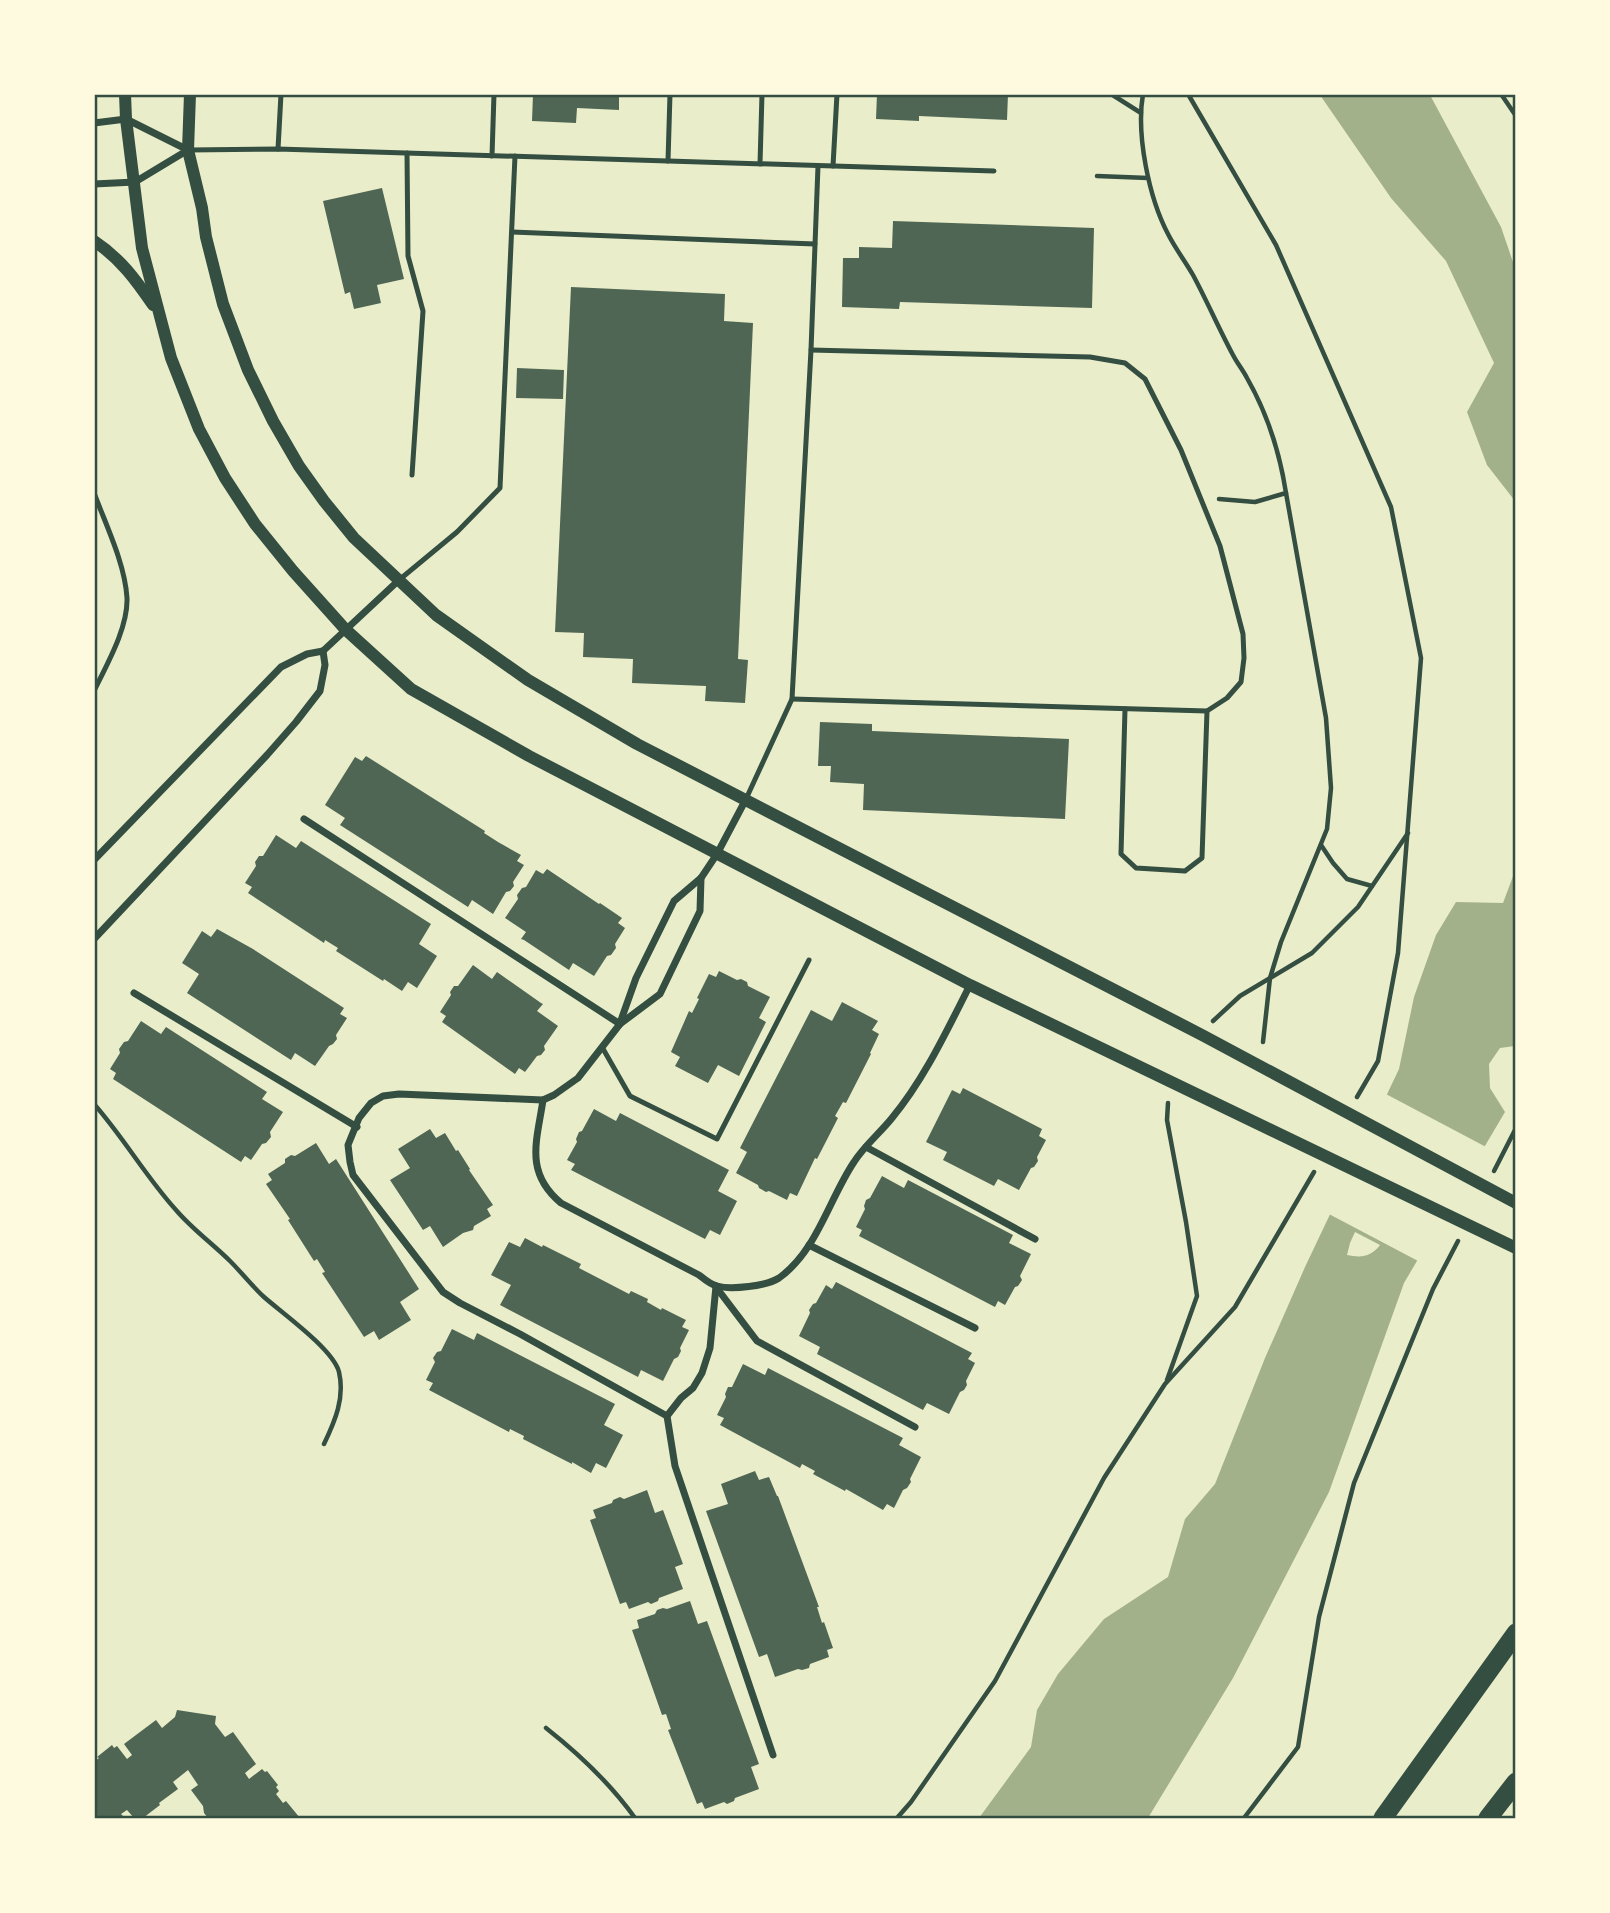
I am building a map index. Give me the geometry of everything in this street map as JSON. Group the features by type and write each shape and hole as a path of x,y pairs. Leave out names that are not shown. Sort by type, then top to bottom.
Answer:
{"highway":[{"path":"1383,1818 1516,1633"},
{"path":"1489,1818 1516,1782"}],"street":[{"path":"125,94 140,235 158,312 186,400 199,429 225,478 270,543 345,629 411,689 529,756 970,985 1516,1248"},
{"path":"190,94 188,150 202,208 208,248 223,304 248,370 299,466 324,501 354,538 436,614 528,680 637,744 1294,1084 1514,1202"},
{"path":"94,122 126,119 188,150"},
{"path":"94,184 135,182 188,150"},
{"path":"94,241 129,271 158,312"},
{"path":"94,860 281,667 307,654 323,651 399,580"},
{"path":"94,939 304,712 320,691 324,677 323,651"},
{"path":"620,1024 636,978 674,901 701,878 745,801"},
{"path":"304,819 620,1024"},
{"path":"667,1416 520,1334 460,1304 443,1292 353,1175 348,1144 359,1118 371,1103 383,1096 399,1094 543,1100 578,1078 620,1024 660,994 700,911 701,878"},
{"path":"716,1286 761,1286 777,1279 791,1268 809,1245 854,1160 891,1119 927,1068 970,985"},
{"path":"134,993 357,1126"},
{"path":"543,1100 535,1157 537,1170 552,1195 561,1203 699,1275 716,1286 757,1341 915,1427"},
{"path":"866,1147 1035,1239"},
{"path":"809,1245 975,1328"},
{"path":"716,1286 710,1348 702,1373 693,1388 667,1416 675,1466 773,1755"}],"lane":[{"path":"278,149 281,94"},
{"path":"492,156 494,94"},
{"path":"668,161 670,94"},
{"path":"760,163 762,94"},
{"path":"833,166 837,94"},
{"path":"188,150 278,149 994,171"},
{"path":"407,153 408,256 423,311 412,475"},
{"path":"399,580 457,532 500,488 515,156"},
{"path":"745,801 792,699 818,166"},
{"path":"512,232 815,244"},
{"path":"792,699 1207,711 1227,698 1241,682 1244,658 1243,634 1220,546 1181,450 1145,379 1125,363 1090,357 811,350"},
{"path":"94,493 124,578 127,600 116,646 94,691"},
{"path":"1125,709 1121,854 1136,868 1185,871 1202,858 1207,711"},
{"path":"602,1047 630,1096 717,1139 808,960"}],"path":[{"path":"1111,94 1141,113"},
{"path":"1143,94 1141,113 1148,177 1160,217 1248,379 1266,418 1283,478 1326,718 1331,788 1327,829 1281,942 1270,978 1263,1042"},
{"path":"1188,94 1276,245 1391,507 1421,658 1398,953 1378,1061 1351,1108"},
{"path":"1502,94 1516,116"},
{"path":"1097,176 1148,177"},
{"path":"1200,498 1255,502 1286,494"},
{"path":"1216,1018 1240,996 1312,953 1358,907 1409,832"},
{"path":"1321,845 1347,879 1372,886"},
{"path":"94,1104 116,1128 131,1154 177,1212 232,1263 250,1284 316,1341 339,1370 340,1407 324,1444"},
{"path":"1165,1384 1197,1297 1167,1120"},
{"path":"1490,1178 1516,1128"},
{"path":"897,1818 995,1681 1104,1478 1165,1384 1235,1307 1317,1167"},
{"path":"1244,1818 1298,1747 1319,1617 1354,1483 1433,1289 1458,1240"},
{"path":"546,1728 592,1767 635,1818"}],"shaded area":[{"path":"1320,95 1430,95 1501,227 1515,268 1515,501 1487,465 1467,412 1494,363 1446,261 1391,198"},
{"path":"1515,871 1515,1046 1500,1048 1489,1064 1490,1088 1505,1112 1404,1283 1329,1492 1233,1678 1148,1818 979,1818 1031,1747 1037,1710 1058,1674 1104,1619 1168,1577 1185,1519 1215,1484 1305,1267 1399,1069 1414,997 1436,935 1456,902 1503,903","holes":["1355,1232 1380,1245 1365,1256 1347,1255"]}],"pier":[{"path":"1384,1093 1488,1148 1420,1262 1327,1213"}],"building":[{"path":"533,94 619,94 619,110 577,108 576,123 532,121"},
{"path":"877,94 1008,94 1007,120 919,116 919,121 876,119"},
{"path":"382,188 404,279 377,285 381,303 354,309 350,292 345,294 323,201"},
{"path":"893,221 1094,228 1092,308 900,302 899,309 842,307 843,258 859,258 859,247 892,248"},
{"path":"571,287 725,294 724,321 753,323 738,659 748,660 745,703 705,701 706,686 632,683 633,659 583,657 584,633 555,632"},
{"path":"517,368 564,370 563,399 516,398"},
{"path":"820,722 872,724 872,731 1069,739 1065,819 863,810 864,784 830,782 831,766 818,766"},
{"path":"366,756 521,855 517,861 524,865 513,882 514,886 506,892 493,914 472,900 468,907 340,825 345,818 325,805 355,757 362,761"},
{"path":"276,835 296,848 301,841 431,924 419,944 437,956 417,988 408,982 402,991 384,979 383,981 336,951 338,948 325,940 324,943 248,893 252,887 245,883 256,866 255,862 259,856 263,856"},
{"path":"547,869 622,918 618,923 625,928 615,944 616,948 607,956 594,976 573,963 569,970 521,939 526,932 505,918 518,899 517,895 526,887 536,870 543,874"},
{"path":"217,929 344,1008 340,1014 347,1018 336,1035 337,1039 315,1066 295,1053 291,1060 187,993 199,974 182,963 202,931 211,937"},
{"path":"473,965 492,979 497,972 543,1004 537,1011 558,1026 544,1046 545,1050 525,1072 519,1068 515,1074 442,1022 446,1016 440,1012 451,995 450,992 454,986 458,986"},
{"path":"719,971 747,982 748,986 770,997 759,1018 766,1022 739,1076 718,1065 708,1083 675,1066 680,1057 671,1052 709,974 716,977"},
{"path":"842,1002 878,1021 872,1030 879,1034 846,1103 843,1102 835,1116 838,1118 797,1196 790,1193 787,1200 766,1192 736,1173 747,1152 740,1148 811,1010 832,1021"},
{"path":"141,1021 161,1034 166,1027 267,1092 262,1099 283,1112 270,1132 271,1137 262,1144 251,1160 245,1156 241,1162 113,1079 116,1073 110,1069 120,1053 119,1049 128,1041"},
{"path":"963,1088 1042,1129 1039,1136 1046,1140 1037,1157 1038,1161 1019,1190 998,1179 994,1186 943,1160 947,1152 926,1142 952,1090 960,1094"},
{"path":"594,1109 616,1121 620,1113 729,1170 718,1191 737,1201 720,1235 710,1230 705,1239 571,1170 575,1164 567,1160 577,1142 579,1132"},
{"path":"430,1129 436,1138 445,1133 493,1205 487,1209 491,1216 443,1247 430,1226 423,1230 390,1180 410,1168 398,1149"},
{"path":"316,1143 329,1164 336,1159 419,1289 400,1302 411,1320 379,1340 374,1331 364,1337 322,1273 325,1272 317,1259 314,1261 266,1184 272,1180 268,1174 285,1163 285,1159"},
{"path":"882,1176 904,1188 908,1180 1013,1235 1009,1243 1031,1254 1020,1276 1022,1280 1005,1305 998,1301 995,1307 859,1236 862,1230 856,1227 865,1209 866,1200 870,1198"},
{"path":"525,1238 581,1264 579,1268 629,1294 631,1291 648,1299 647,1302 661,1310 662,1308 686,1320 682,1327 689,1330 678,1357 674,1359 663,1381 641,1370 638,1377 500,1305 511,1285 491,1275 509,1242 520,1247"},
{"path":"836,1282 972,1353 968,1359 975,1363 966,1381 967,1385 960,1392 949,1414 927,1403 923,1410 817,1354 820,1347 799,1336 809,1310 826,1285 832,1289"},
{"path":"452,1329 474,1340 477,1333 615,1404 604,1425 623,1435 606,1468 596,1463 591,1473 523,1439 524,1436 510,1429 509,1432 429,1390 433,1383 426,1380 435,1362 433,1358 441,1351"},
{"path":"743,1364 765,1375 768,1368 903,1438 899,1445 921,1457 911,1482 903,1490 894,1508 887,1504 883,1510 813,1474 815,1471 802,1464 800,1468 720,1425 724,1418 717,1415 728,1387 732,1387"},
{"path":"755,1471 759,1480 769,1477 778,1496 833,1648 827,1650 829,1657 810,1664 809,1668 775,1677 767,1654 759,1657 706,1511 728,1504 721,1484"},
{"path":"647,1490 655,1513 663,1510 683,1564 675,1567 683,1589 651,1604 648,1602 629,1609 626,1602 620,1604 590,1520 596,1518 593,1510 620,1497 624,1499"},
{"path":"690,1601 698,1624 707,1621 759,1764 751,1767 759,1789 727,1804 724,1802 705,1809 702,1802 697,1804 668,1730 671,1729 666,1714 662,1715 632,1630 639,1628 637,1620 655,1614 657,1610"},
{"path":"177,1710 216,1716 215,1724 225,1737 233,1732 256,1764 245,1773 249,1779 262,1769 267,1771 278,1785 276,1787 279,1791 276,1794 283,1803 286,1801 300,1818 208,1818 191,1790 198,1785 188,1770 173,1782 178,1789 143,1818 134,1818 127,1810 121,1814 125,1818 94,1818 94,1762 99,1758 97,1757 112,1745 114,1748 117,1746 127,1759 132,1755 124,1744 156,1720 162,1728 175,1717"}]}
